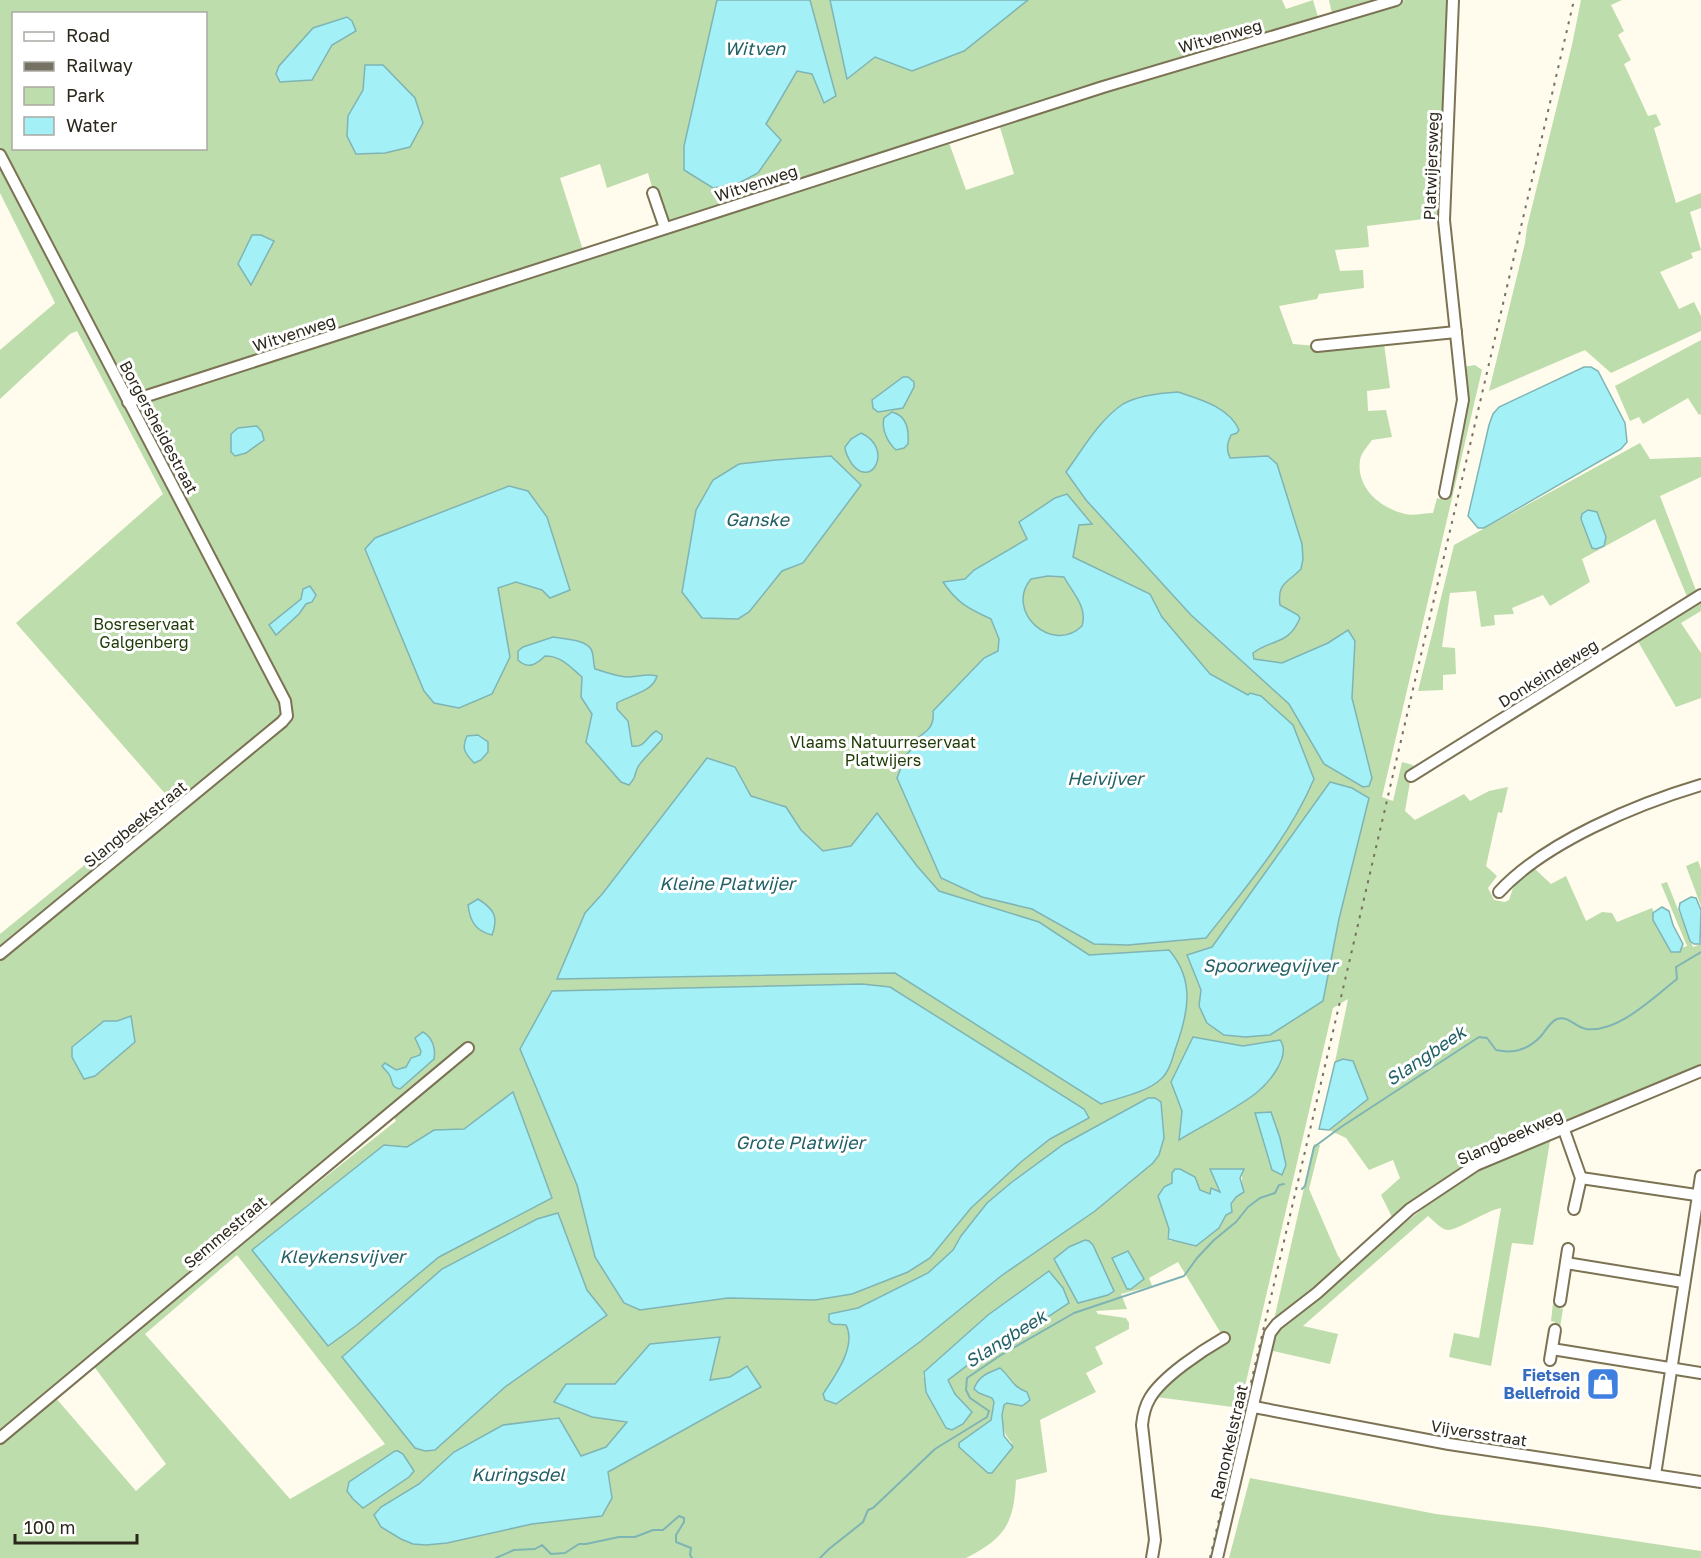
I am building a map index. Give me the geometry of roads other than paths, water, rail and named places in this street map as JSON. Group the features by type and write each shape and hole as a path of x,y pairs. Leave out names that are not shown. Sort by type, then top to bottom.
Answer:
{"street":[{"name":"Witvenweg","path":"128,402 1124,81 1396,0"},
{"name":"Platwijersweg","path":"1445,493 1463,400 1444,220 1453,0"},
{"name":"Borgersheidestraat","path":"0,155 285,701 287,716"},
{"path":"653,194 665,228"},
{"path":"1317,346 1456,332"},
{"name":"Donkeindeweg","path":"1411,776 1701,595"},
{"name":"Slangbeekstraat","path":"0,954 282,723 287,716"},
{"path":"1500,891 1533,862 1572,839 1646,804 1701,785"},
{"name":"Semmestraat","path":"0,1438 468,1048"},
{"name":"Slangbeekweg","path":"1270,1333 1277,1324 1317,1293 1410,1209 1476,1165 1701,1071"},
{"path":"1564,1130 1581,1178 1574,1209"},
{"path":"1654,1475 1683,1282 1696,1238 1696,1195 1701,1176"},
{"path":"1581,1178 1696,1195"},
{"path":"1560,1301 1568,1249"},
{"path":"1566,1263 1683,1282"},
{"path":"1555,1330 1551,1354 1701,1373"},
{"name":"Ranonkelstraat","path":"1217,1558 1270,1333"},
{"path":"1152,1558 1155,1540 1142,1425 1143,1414 1150,1397 1157,1388 1198,1353 1224,1338"},
{"name":"Vijversstraat","path":"1254,1407 1449,1444 1701,1482"}],"water":[{"name":"Witven","path":"717,0 810,0 836,96 824,103 812,74 797,71 766,124 781,140 758,173 737,184 713,188 684,170 684,146"},
{"path":"830,0 1028,0 964,51 912,71 875,57 847,79"},
{"path":"347,17 352,21 356,31 332,45 312,80 280,82 276,74 279,66 313,28"},
{"path":"365,65 383,65 415,98 423,123 410,147 385,153 356,154 347,136 348,116 363,90"},
{"path":"252,235 261,235 274,241 251,285 238,264"},
{"path":"1584,367 1591,367 1598,371 1625,423 1627,442 1621,449 1484,528 1478,528 1468,516 1493,414 1499,407"},
{"path":"903,377 908,377 914,382 914,387 903,408 878,412 873,408 872,400"},
{"path":"1178,392 1213,405 1234,422 1239,430 1231,435 1229,441 1230,458 1268,456 1277,464 1302,544 1303,559 1301,569 1282,587 1280,605 1300,618 1285,637 1253,653 1254,659 1282,663 1328,643 1348,630 1355,641 1352,698 1372,778 1369,786 1363,787 1324,764 1289,704 1191,615 1086,500 1066,472 1099,426 1123,404 1143,397"},
{"path":"892,412 904,420 908,433 908,444 896,450 890,444 883,427 884,418"},
{"path":"257,426 264,440 246,453 235,456 231,452 231,434 238,428"},
{"path":"861,433 871,440 878,456 872,470 866,472 859,471 852,464 845,449 851,439"},
{"name":"Ganske","path":"831,456 861,485 803,563 782,571 749,612 738,619 702,618 682,592 696,510 713,480 739,464"},
{"path":"509,486 528,491 547,517 570,590 550,598 542,590 516,582 498,588 510,657 492,694 459,708 434,703 424,691 365,549 375,538"},
{"name":"Heivijver","path":"1067,494 1092,524 1079,525 1073,557 1150,594 1162,617 1210,674 1248,695 1250,693 1261,696 1293,725 1314,779 1304,801 1279,842 1206,938 1128,945 1094,944 1032,909 982,897 941,878 897,778 906,755 913,748 912,742 931,726 933,711 984,658 998,651 999,639 991,619 964,605 943,582 965,579 974,570 1027,539 1019,522 1055,498","holes":["1048,576 1064,577 1081,606 1083,619 1082,626 1070,634 1058,635 1046,632 1027,616 1023,604 1024,591 1031,579"]},
{"path":"1588,510 1597,512 1606,537 1604,546 1596,549 1592,548 1581,519 1582,514"},
{"path":"310,586 316,595 312,602 306,604 299,614 276,635 269,625 301,599 303,589"},
{"path":"553,637 579,641 588,646 592,651 595,669 625,677 657,676 651,686 617,703 617,709 628,721 632,746 643,744 656,731 662,735 662,739 639,765 629,785 621,782 586,742 592,714 581,697 582,677 565,663 551,656 545,656 529,665 518,660 518,651 523,647"},
{"path":"478,735 488,742 488,752 481,760 474,763 466,753 464,744 467,736"},
{"name":"Kleine Platwijer","path":"707,758 735,767 751,796 786,807 801,830 823,851 851,846 877,813 939,891 1039,922 1089,955 1169,950 1183,974 1187,998 1183,1024 1166,1073 1148,1088 1101,1104 895,973 557,979 585,913"},
{"name":"Spoorwegvijver","path":"1330,782 1352,788 1369,798 1339,919 1323,1001 1270,1035 1245,1037 1224,1035 1207,1023 1199,1006 1201,990 1187,955 1212,947"},
{"path":"1691,897 1696,898 1701,910 1700,944 1690,941 1679,909 1680,903"},
{"path":"478,899 494,914 495,923 492,935 478,928 470,916 468,905"},
{"path":"1662,907 1669,911 1683,944 1680,952 1671,952 1653,920 1653,913"},
{"name":"Grote Platwijer","path":"862,984 890,987 1084,1109 1089,1118 1050,1139 1021,1162 971,1208 930,1258 908,1272 852,1294 815,1300 728,1298 640,1310 624,1303 595,1257 577,1185 520,1049 552,991"},
{"path":"131,1016 135,1042 95,1076 84,1079 72,1057 72,1047 104,1021 117,1021"},
{"path":"423,1032 433,1043 434,1059 400,1089 397,1088 382,1066 385,1063 396,1070 406,1067 411,1058 420,1055 421,1051 415,1038"},
{"path":"1193,1037 1243,1046 1280,1040 1283,1054 1272,1077 1255,1094 1179,1140 1182,1111 1171,1082"},
{"path":"1343,1059 1353,1061 1368,1099 1329,1130 1319,1129 1335,1062"},
{"name":"Kleykensvijver","path":"513,1092 552,1198 439,1257 328,1346 252,1250 384,1145 407,1147 434,1130 464,1129"},
{"path":"1148,1098 1155,1098 1161,1102 1164,1138 1159,1155 1153,1163 1095,1211 1001,1276 921,1341 836,1404 825,1400 823,1394 843,1361 849,1342 846,1325 831,1323 829,1314 858,1308 928,1273 953,1250 987,1203 1012,1182 1064,1144"},
{"path":"1271,1112 1286,1165 1282,1175 1272,1170 1255,1113"},
{"path":"1175,1169 1180,1169 1195,1177 1200,1190 1210,1194 1211,1188 1220,1192 1210,1169 1244,1169 1240,1178 1244,1192 1231,1204 1232,1212 1226,1215 1219,1228 1196,1246 1168,1239 1169,1229 1158,1196 1164,1187 1172,1183 1172,1173"},
{"name":"Kleykensvijver","path":"558,1213 587,1290 607,1315 505,1387 435,1450 425,1451 415,1448 342,1357 442,1269 537,1219"},
{"path":"1085,1240 1093,1245 1114,1291 1108,1295 1078,1303 1054,1259 1069,1247"},
{"path":"1128,1251 1144,1279 1131,1289 1127,1289 1112,1258"},
{"path":"1049,1271 1063,1288 1069,1303 1002,1347 981,1356 948,1380 955,1394 972,1412 963,1424 952,1430 946,1428 926,1392 924,1372 988,1315"},
{"name":"Kuringsdel","path":"720,1337 710,1380 730,1377 747,1366 761,1387 608,1472 612,1498 602,1516 532,1524 447,1543 426,1545 413,1544 401,1539 381,1527 374,1515 381,1507 419,1484 454,1452 503,1425 559,1418 581,1456 606,1447 627,1422 592,1417 554,1402 566,1384 615,1384 650,1344"},
{"path":"1000,1368 1015,1384 1027,1392 1030,1400 1022,1406 1007,1403 1004,1405 1002,1415 1004,1436 1013,1447 992,1473 988,1473 959,1447 959,1443 991,1420 994,1402 992,1398 974,1389 981,1378"},
{"path":"395,1451 403,1454 414,1471 409,1477 363,1508 347,1491 349,1482"}],"waterway":[{"name":"Slangbeek","path":"1302,1189 1305,1186 1314,1147 1479,1037 1487,1038 1496,1050 1509,1051 1531,1044 1557,1019 1568,1020 1586,1029 1598,1029 1610,1025 1623,1020 1658,995 1677,979 1676,967 1701,952"},
{"name":"Slangbeek","path":"820,1558 863,1522 868,1510 873,1508 935,1449 987,1417 989,1411 970,1398 966,1390 967,1378 1001,1355 1074,1313 1184,1276 1197,1258 1236,1222 1248,1207 1260,1198 1275,1193 1279,1185 1284,1184"},
{"name":"Slangbeek","path":"496,1558 514,1550 535,1549 542,1545 551,1554 565,1553 579,1544 619,1537 635,1537 653,1530 663,1530 679,1516 684,1518 684,1522 676,1535 676,1542 691,1548 692,1558"}],"railway":[{"path":"1210,1558 1574,0"}],"place":[{"name":"Fietsen Bellefroid","path":"1603,1384"}],"park label":[{"name":"Bosreservaat Galgenberg","path":"144,633"},
{"name":"Vlaams Natuurreservaat Platwijers","path":"883,751"}]}
